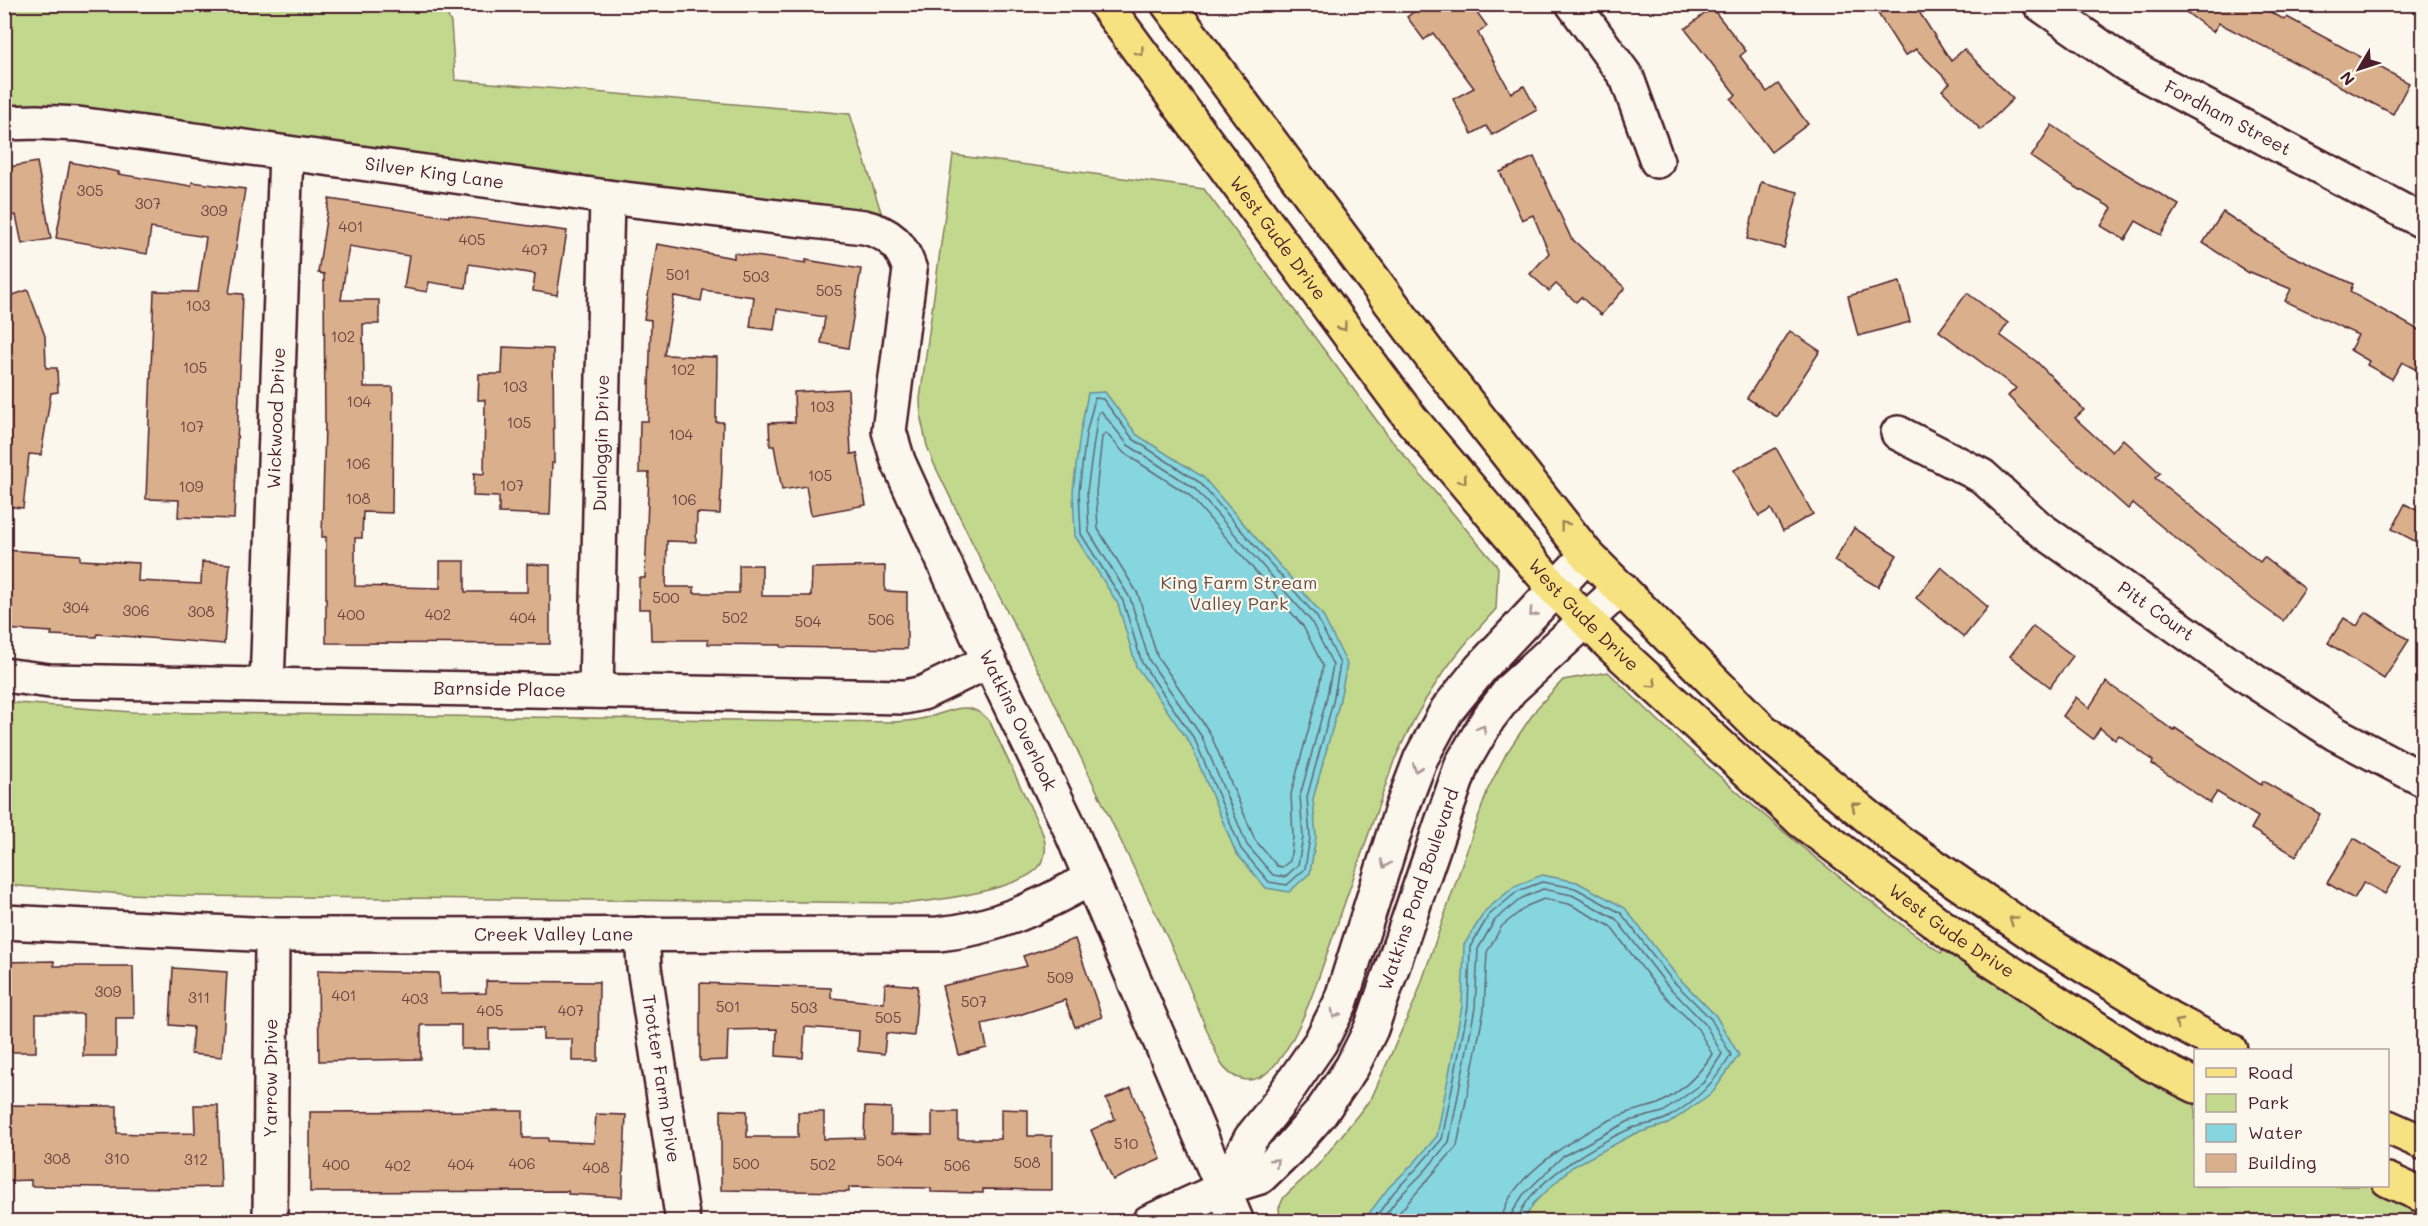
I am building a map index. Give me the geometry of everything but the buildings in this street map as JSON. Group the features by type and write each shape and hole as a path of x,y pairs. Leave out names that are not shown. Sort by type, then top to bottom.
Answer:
{"main road":[{"name":"West Gude Drive","path":"1105,4 1412,420 1555,589 1586,620 1802,821 1953,935 2148,1062 2194,1085"},
{"path":"1168,4 1432,358 1587,555 1761,729 1899,842 2040,939 2169,1018 2228,1049"},
{"path":"2389,1127 2424,1143"},
{"path":"2389,1180 2424,1196"}],"street":[{"path":"1573,4 1627,78 1658,161"},
{"name":"Fordham Street","path":"2040,4 2127,65 2424,222"},
{"name":"Silver King Lane","path":"4,123 78,124 607,197 864,227"},
{"name":"Wickwood Drive","path":"267,685 286,153"},
{"name":"Dunloggin Drive","path":"596,691 607,197"},
{"name":"Watkins Overlook","path":"864,227 880,231 894,239 905,254 910,270 889,431 898,461 989,661 1068,824 1237,1221"},
{"name":"Pitt Court","path":"1898,433 1982,476 2039,528 2254,681 2336,734 2424,780"},
{"name":"Watkins Pond Boulevard","path":"1224,1188 1251,1138 1320,1043 1340,1004 1402,808 1421,758 1447,710 1481,668 1587,555"},
{"name":"Watkins Pond Boulevard","path":"1149,1221 1224,1188 1260,1177 1320,1113 1352,1067 1371,1029 1462,764 1488,719 1511,689 1621,588"},
{"name":"Barnside Place","path":"4,675 50,681 905,698 923,693 989,661"},
{"name":"Creek Valley Lane","path":"4,922 272,935 938,934 968,932 1003,921 1044,904 1091,878"},
{"name":"Trotter Farm Drive","path":"642,934 644,967 683,1221"},
{"name":"Yarrow Drive","path":"270,1221 272,935"}],"green space":[{"path":"5,5 443,5 451,23 455,80 850,114 881,212 864,227 5,123"},
{"name":"King Farm Stream Valley Park","path":"953,155 1204,189 1392,441 1498,567 1496,609 1450,663 1404,738 1305,1013 1289,1045 1279,1059 1269,1071 1256,1079 1236,1077 1220,1062 1178,960 1045,683 987,573 927,446 921,419 920,399"},
{"path":"1608,672 1687,747 1769,819 1853,888 1941,953 1953,935 2194,1085 2194,1187 2389,1186 2423,1196 2424,1221 1280,1222 1279,1208 1284,1197 1318,1165 1372,1097 1416,998 1488,789 1506,754 1537,708 1563,680"},
{"path":"5,702 132,712 893,722 917,720 959,708 967,708 982,714 990,722 1043,834 1045,853 1037,869 1012,883 977,893 911,903 190,896 124,894 5,885"}],"water":[{"path":"1105,392 1137,435 1203,477 1322,614 1347,664 1339,704 1313,799 1316,837 1310,873 1289,892 1266,888 1236,853 1190,743 1136,666 1118,604 1075,536 1073,491 1088,393"},
{"path":"1542,875 1577,882 1625,908 1676,975 1716,1016 1739,1055 1713,1092 1668,1124 1634,1134 1572,1167 1534,1203 1523,1221 1366,1221 1367,1216 1389,1187 1437,1136 1462,1006 1464,945 1485,911 1515,886"}]}
